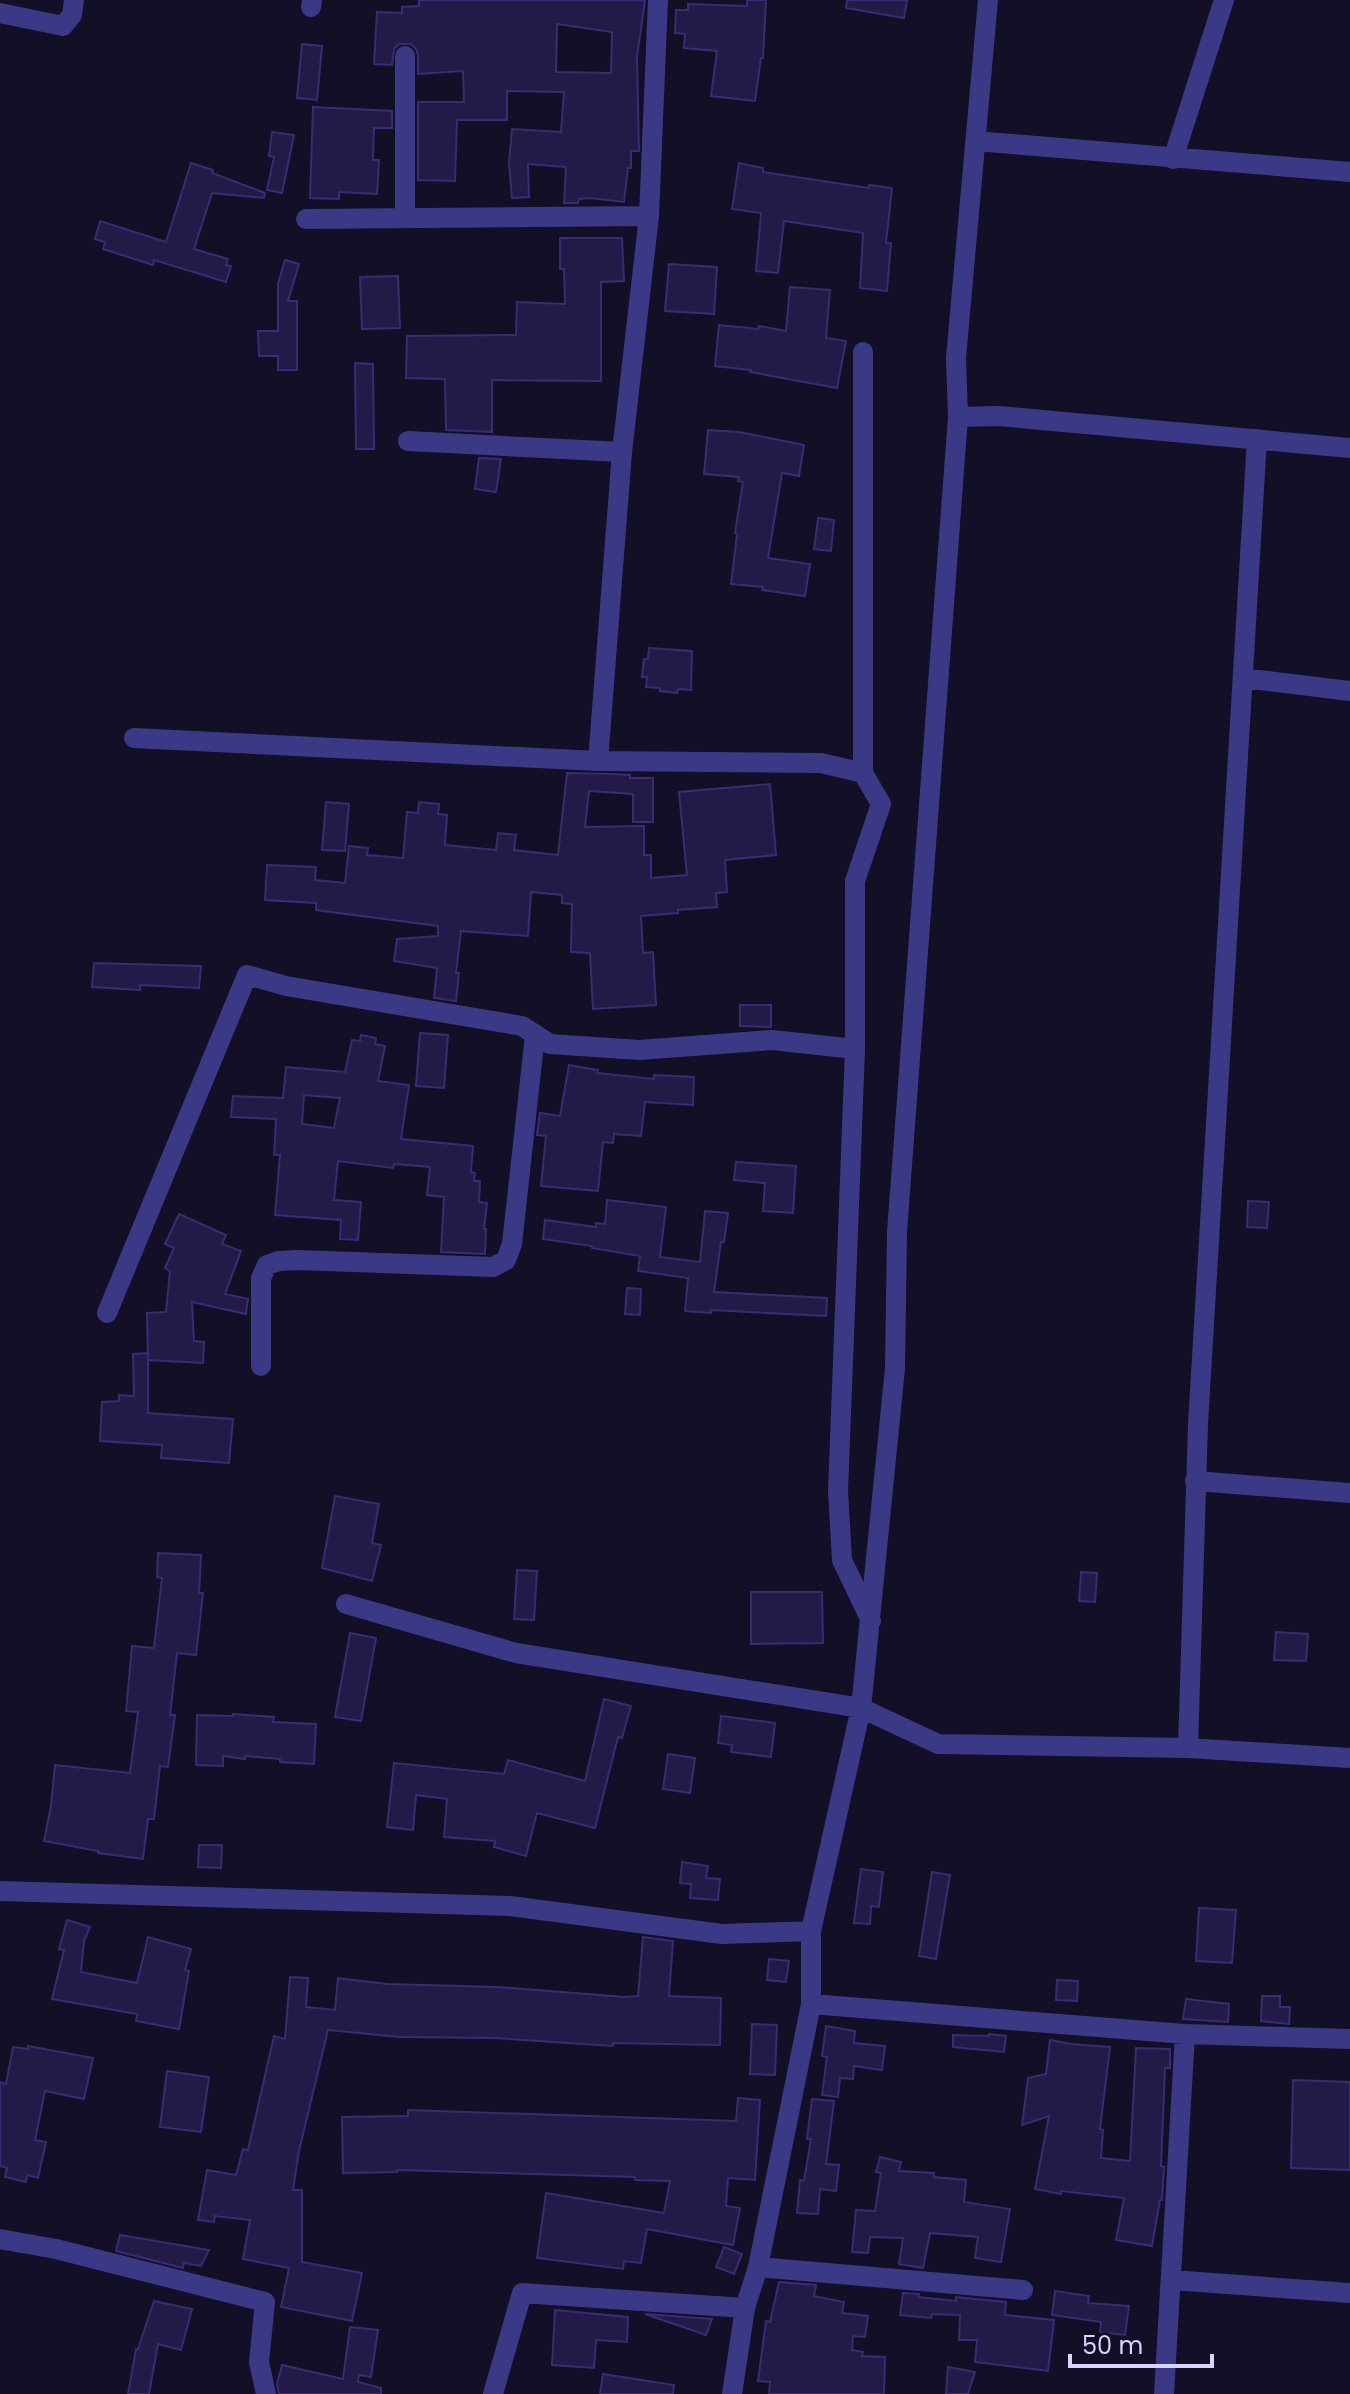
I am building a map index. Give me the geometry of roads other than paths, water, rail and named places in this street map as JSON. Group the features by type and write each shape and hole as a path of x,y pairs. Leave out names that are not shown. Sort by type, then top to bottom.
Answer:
{"street":[{"path":"0,13 63,26 72,15 74,0"},
{"path":"598,761 622,452 649,216 658,0"},
{"path":"732,2394 745,2308 758,2267 811,2004 811,1931 861,1708 871,1621 895,1368 897,1232 958,417 956,358 988,0"},
{"path":"1173,159 1224,0"},
{"path":"405,56 405,218"},
{"path":"975,141 1350,172"},
{"path":"306,219 649,216"},
{"path":"863,352 863,773 881,804 855,881 855,1049 838,1491 842,1560 871,1621"},
{"path":"958,417 998,416 1350,448"},
{"path":"1188,1748 1195,1481 1257,439"},
{"path":"408,441 622,452"},
{"path":"1243,678 1350,691"},
{"path":"134,738 598,761 821,763 863,773"},
{"path":"107,1313 247,975 286,986 522,1026 550,1044 639,1050 772,1040 855,1049"},
{"path":"261,1366 261,1278 267,1265 297,1260 493,1267 506,1260 512,1244 535,1035"},
{"path":"1195,1481 1350,1493"},
{"path":"346,1604 516,1653 861,1708 938,1744 1188,1748 1350,1758"},
{"path":"0,1891 510,1906 722,1934 811,1931"},
{"path":"811,2004 1185,2034 1350,2039"},
{"path":"1164,2394 1185,2034"},
{"path":"0,2239 56,2249 265,2302 259,2362 266,2394"},
{"path":"758,2267 1023,2290"},
{"path":"1171,2280 1350,2293"},
{"path":"493,2394 522,2293 745,2308"}]}
